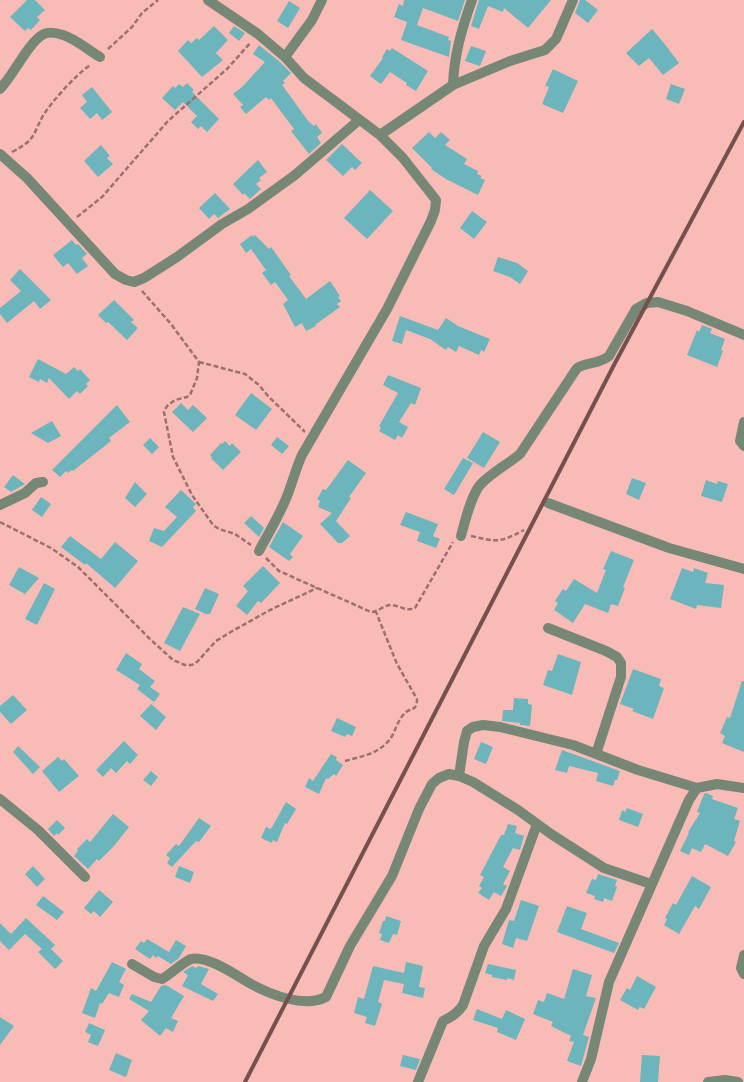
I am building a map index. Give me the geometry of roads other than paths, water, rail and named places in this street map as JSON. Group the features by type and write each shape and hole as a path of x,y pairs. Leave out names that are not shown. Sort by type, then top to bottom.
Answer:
{"street":[{"path":"208,0 258,34 285,57 304,78 380,135 404,158 436,200 435,210 386,309 295,470 284,504 259,551"},
{"path":"285,57 312,20 322,0"},
{"path":"453,85 453,67 457,44 472,0"},
{"path":"380,135 453,85 510,61 545,50 556,39 573,0"},
{"path":"0,89 28,50 41,35 46,33 55,32 65,35 100,57"},
{"path":"1,156 27,178 115,274 134,282 144,278 177,257 222,224 248,209 295,175 359,120"},
{"path":"461,536 467,515 479,487 520,454 576,368 584,363 604,360 609,356 636,309 646,303 658,302 687,311 744,335"},
{"path":"744,422 740,441 744,446"},
{"path":"0,505 26,493 36,484 43,482"},
{"path":"548,503 669,548 744,570"},
{"path":"548,628 606,651 617,657 621,663 621,677 596,754"},
{"path":"459,776 464,742 468,731 473,727 483,724 573,745 670,781 697,788 717,784 744,788"},
{"path":"132,964 154,977 162,978 190,960 199,959 233,973 253,985 288,998 318,1001 326,997 350,946 392,876 418,809 432,784 439,778 449,774 473,782 604,868 651,884"},
{"path":"582,1082 591,1059 609,982 689,800 697,788"},
{"path":"0,799 38,830 85,877"},
{"path":"418,1082 443,1021 451,1018 463,1005 484,946 506,909 537,824"},
{"path":"744,955 741,968 744,974"},
{"path":"708,1082 725,1080 738,1082"}],"railway":[{"path":"245,1082 615,363 744,122"}]}
